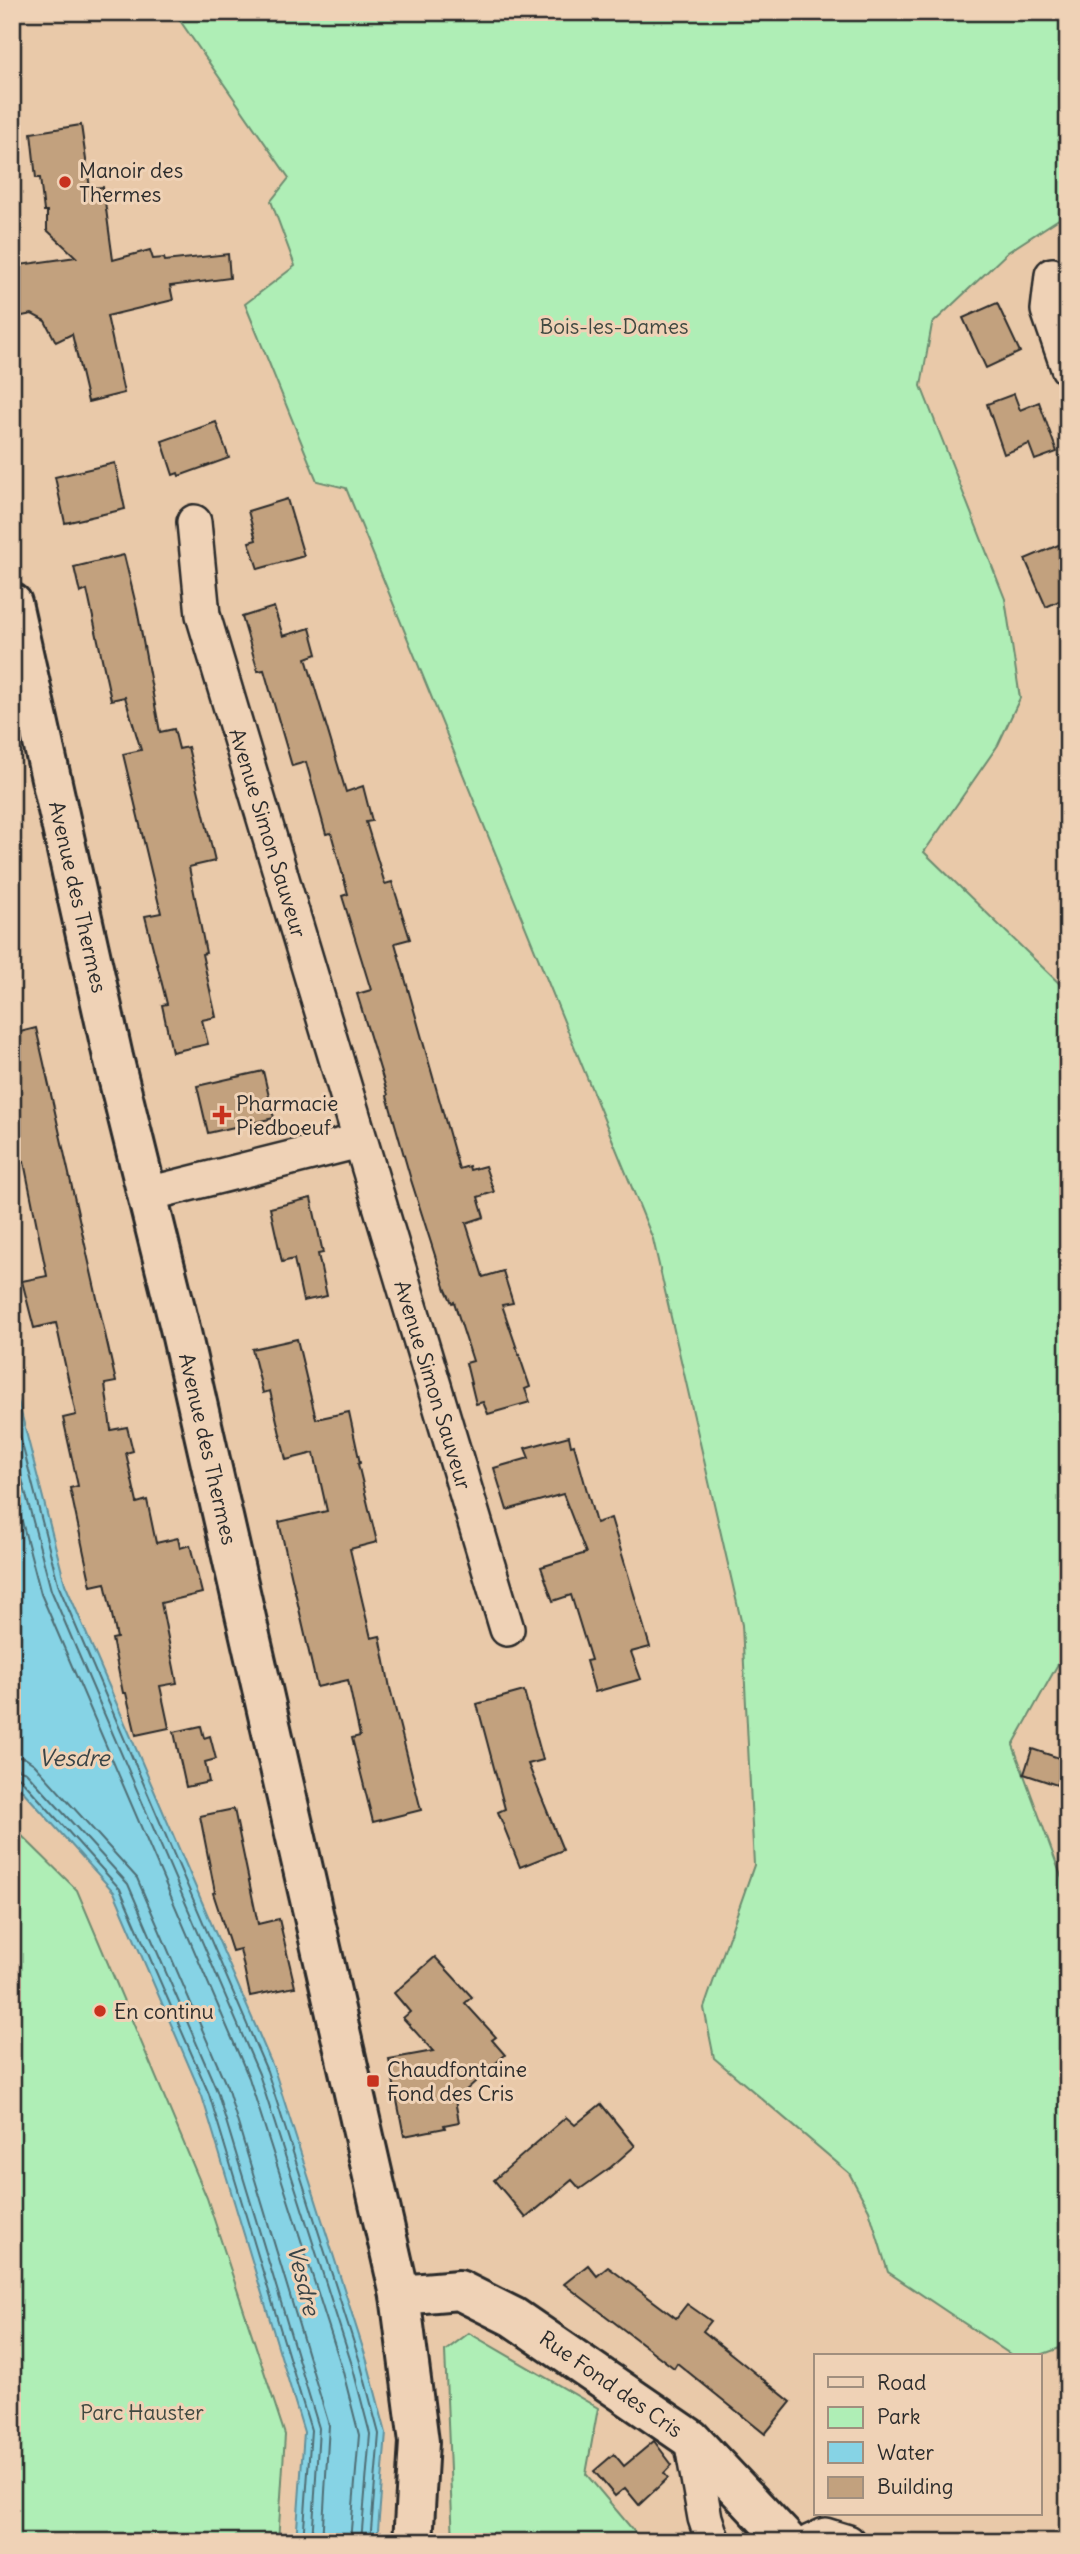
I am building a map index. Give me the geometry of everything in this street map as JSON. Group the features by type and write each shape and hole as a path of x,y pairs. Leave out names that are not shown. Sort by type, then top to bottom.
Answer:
{"main road":[{"name":"Avenue des Thermes","path":"12,603 113,1057 148,1194 325,1957 400,2295 419,2442 414,2526"},
{"name":"Rue Fond des Cris","path":"400,2295 459,2290 503,2311 691,2439 788,2542"}],"street":[{"path":"1052,275 1048,310 1068,368"},
{"name":"Avenue Simon Sauveur","path":"194,522 203,615 507,1629"},
{"path":"148,1194 359,1141"},
{"path":"691,2439 705,2518 713,2542"},
{"path":"810,2542 825,2535 848,2542"}],"green space":[{"name":"Bois-les-Dames","path":"174,12 1068,12 1068,213 1008,252 932,324 921,386 1005,599 1020,698 998,745 924,852 1068,992 1068,1646 1013,1745 1068,1895 1068,2345 1042,2355 1010,2354 888,2272 869,2210 849,2173 714,2058 704,2008 754,1865 742,1625 653,1239 346,488 317,481 245,304 295,266 271,201 289,178"},
{"name":"Parc Hauster","path":"12,1826 77,1890 207,2198 285,2435 278,2542 12,2542"},
{"path":"469,2333 598,2408 586,2474 643,2542 453,2542 445,2351"}],"water":[{"name":"Vesdre","path":"12,1377 65,1584 274,2069 367,2361 386,2433 377,2542 296,2542 304,2432 202,2096 114,1892 12,1779"}],"building":[{"path":"81,125 90,188 103,187 113,260 150,250 153,259 164,258 165,261 228,254 230,278 170,286 173,300 107,316 124,393 88,402 72,334 56,342 45,321 32,314 12,318 12,266 76,257 47,230 47,211 44,211 40,178 36,178 31,133"},
{"path":"997,303 1020,352 986,368 963,318"},
{"path":"1014,394 1020,410 1039,402 1057,452 1035,460 1029,444 1004,454 987,404"},
{"path":"216,422 229,458 179,476 178,473 173,475 162,441"},
{"path":"115,463 125,509 65,523 55,477"},
{"path":"287,499 304,556 258,569 249,542 256,540 248,511"},
{"path":"1068,541 1068,597 1046,607 1025,559"},
{"path":"124,555 160,732 174,729 179,749 188,747 215,861 189,867 206,953 202,954 216,1017 202,1020 208,1044 172,1052 162,1005 167,1004 145,916 161,913 123,754 141,750 125,697 111,700 87,590 80,593 74,567"},
{"path":"274,607 283,636 310,628 317,654 306,658 346,792 363,786 372,821 366,822 385,884 392,882 410,939 395,943 459,1169 469,1166 470,1170 485,1166 494,1192 478,1197 484,1217 466,1223 483,1277 503,1271 513,1303 502,1305 530,1387 525,1389 530,1402 488,1414 483,1402 476,1404 466,1363 473,1361 454,1302 452,1303 446,1290 411,1180 357,994 371,990 342,896 348,894 331,833 326,834 306,762 292,766 264,670 258,671 242,617"},
{"path":"36,1028 116,1382 105,1384 111,1430 127,1427 133,1451 126,1453 137,1503 147,1500 156,1543 178,1538 180,1548 190,1545 202,1593 161,1603 177,1683 160,1686 169,1728 136,1735 126,1693 123,1693 112,1639 117,1638 105,1583 91,1586 70,1488 78,1486 63,1418 76,1415 56,1323 34,1328 22,1281 47,1276 24,1162 19,1163 12,1133 12,1034"},
{"path":"263,1071 274,1118 208,1133 197,1086"},
{"path":"311,1198 323,1253 318,1254 327,1296 303,1301 294,1259 282,1262 270,1208"},
{"path":"297,1339 316,1419 349,1412 360,1463 358,1464 377,1542 350,1549 371,1638 380,1636 390,1688 421,1810 373,1822 352,1738 360,1736 348,1680 317,1687 279,1522 327,1511 314,1453 286,1460 270,1391 263,1393 252,1349"},
{"path":"569,1436 571,1446 574,1445 596,1523 611,1518 650,1647 631,1652 641,1679 595,1692 586,1661 591,1660 571,1595 553,1601 541,1567 586,1553 563,1494 507,1510 494,1468 529,1458 525,1448"},
{"path":"524,1691 543,1760 528,1764 563,1850 520,1867 498,1812 505,1809 477,1704"},
{"path":"201,1726 204,1738 210,1736 216,1759 205,1762 209,1782 186,1787 174,1732"},
{"path":"1032,1749 1065,1760 1057,1785 1024,1774"},
{"path":"234,1809 258,1924 279,1919 295,1987 250,1996 240,1949 232,1951 213,1893 215,1892 200,1816"},
{"path":"435,1957 472,1997 465,2003 496,2037 492,2040 505,2055 455,2100 459,2122 444,2125 445,2128 404,2136 389,2059 433,2051 403,2018 410,2012 394,1993"},
{"path":"601,2104 635,2146 580,2189 572,2180 526,2218 494,2180 566,2117 575,2125"},
{"path":"588,2265 597,2276 608,2267 676,2318 687,2304 711,2321 703,2331 791,2402 765,2434 677,2363 674,2368 564,2284"},
{"path":"654,2441 672,2465 664,2473 668,2478 639,2505 625,2488 615,2496 594,2471 614,2454 624,2466"}],"place":[{"name":"Manoir des Thermes","path":"65,182"},
{"name":"Pharmacie Piedboeuf","path":"222,1115"},
{"name":"En continu","path":"100,2011"},
{"name":"Chaudfontaine Fond des Cris","path":"373,2081"}]}
